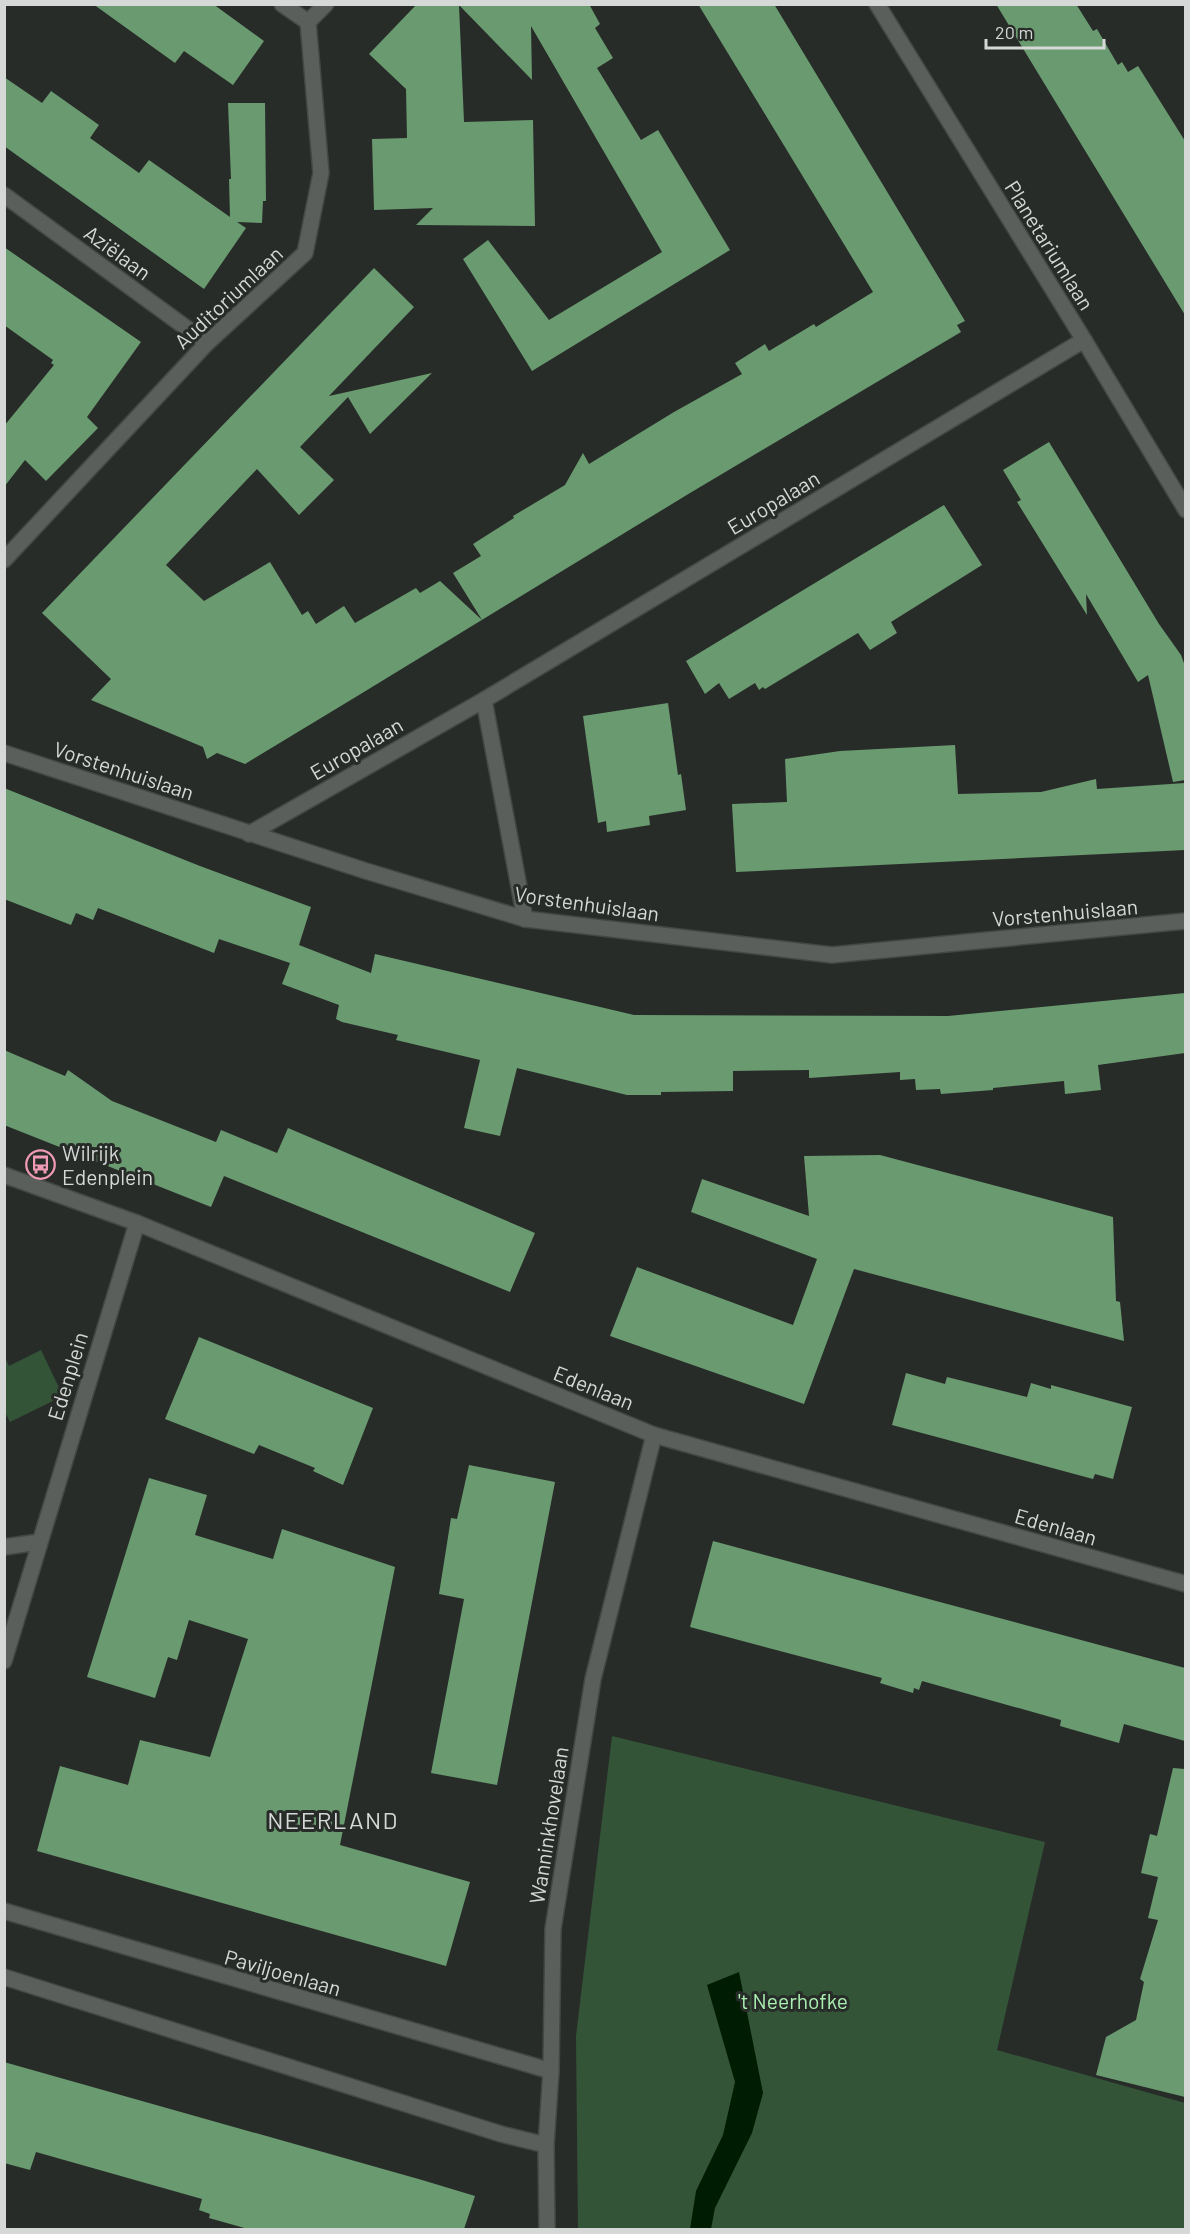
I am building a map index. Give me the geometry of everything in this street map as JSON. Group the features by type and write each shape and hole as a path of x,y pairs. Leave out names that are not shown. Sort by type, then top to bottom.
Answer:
{"street":[{"path":"282,4 308,22 326,4"},
{"name":"Planetariumlaan","path":"877,4 1084,340 1185,510"},
{"name":"Auditoriumlaan","path":"4,560 207,343 304,253 321,173 308,22"},
{"name":"Aziëlaan","path":"4,195 207,343"},
{"name":"Europalaan","path":"249,834 484,700 1084,340"},
{"path":"484,700 525,919"},
{"name":"Vorstenhuislaan","path":"4,753 249,834 525,919 832,954 1185,921"},
{"name":"Edenlaan","path":"4,1175 136,1222 654,1435 1185,1584"},
{"name":"Edenplein","path":"4,1661 136,1222"},
{"name":"Wanninkhovelaan","path":"547,2229 546,2145 551,2071 553,1929 593,1679 654,1435"},
{"path":"4,1547 39,1542"},
{"name":"Paviljoenlaan","path":"4,1911 551,2071"},
{"path":"4,1977 501,2134 546,2145"}],"green space":[{"path":"41,1350 63,1396 10,1422 5,1412 5,1357 9,1366"},
{"name":"'t Neerhofke","path":"612,1736 1045,1842 997,2050 1185,2103 1185,2229 578,2230 576,2036"}],"shaded area":[{"path":"739,1972 763,2093 752,2133 715,2208 711,2229 690,2229 696,2191 723,2135 735,2082 707,1985"}],"building":[{"path":"93,4 213,4 264,41 233,85 184,51 175,63"},
{"path":"417,4 589,4 600,24 595,28 613,58 597,68 641,140 658,130 730,250 532,371 463,259 488,240 549,320 662,252 531,26 532,80 459,5 464,122 533,120 535,226 416,225 433,208 374,210 372,139 407,138 406,89 369,54"},
{"path":"698,4 774,4 965,321 957,325 961,332 482,620 453,573 481,556 473,544 514,518 513,516 565,485 583,453 589,464 742,374 735,363 765,344 769,351 814,324 816,327 873,292"},
{"path":"996,4 1076,4 1093,31 1097,29 1118,65 1122,62 1128,72 1138,66 1185,141 1185,315"},
{"path":"4,77 42,103 51,91 99,125 90,138 139,173 149,160 230,217 228,103 265,103 266,201 263,201 262,223 237,222 246,228 204,289 4,146"},
{"path":"4,247 141,342 87,417 98,428 46,481 25,460 4,487 4,426 54,365 51,363 53,360 4,325"},
{"path":"374,268 414,307 329,396 432,373 370,434 348,397 300,447 334,480 299,515 257,469 166,565 204,601 270,562 302,615 308,611 316,624 344,606 355,623 416,588 420,593 440,581 482,620 245,764 217,753 207,759 203,747 91,700 111,679 42,613"},
{"path":"1049,442 1159,624 1181,655 1185,666 1185,780 1173,782 1148,675 1138,682 1086,594 1087,615 1017,502 1021,500 1003,470"},
{"path":"944,505 982,565 891,622 897,633 870,650 858,633 765,689 763,687 759,690 755,683 729,699 719,683 705,694 686,661"},
{"path":"668,703 678,775 681,774 686,810 649,816 650,825 607,832 606,821 598,823 583,716"},
{"path":"955,745 958,794 1041,792 1096,779 1097,789 1185,783 1185,850 736,872 732,804 787,802 785,759 840,751"},
{"path":"4,788 200,866 311,907 299,945 371,973 375,954 634,1015 948,1016 1185,993 1185,1053 1098,1065 1101,1090 1065,1094 1064,1081 941,1094 940,1089 916,1090 915,1079 900,1080 900,1072 809,1078 809,1070 733,1071 733,1091 627,1095 517,1068 500,1136 464,1128 480,1060 396,1040 398,1035 336,1019 339,1005 282,984 290,963 219,939 214,953 98,908 93,920 76,913 71,925 4,899"},
{"path":"4,1050 65,1076 68,1070 112,1101 216,1142 221,1130 277,1153 288,1128 535,1233 510,1292 224,1176 211,1207 4,1125"},
{"path":"880,1155 1113,1217 1116,1301 1120,1302 1124,1341 854,1269 804,1404 610,1336 637,1267 793,1325 817,1259 691,1212 702,1179 809,1216 804,1156"},
{"path":"199,1337 373,1408 343,1485 313,1471 315,1468 259,1445 254,1454 165,1419"},
{"path":"906,1373 945,1384 947,1377 1027,1397 1031,1383 1051,1389 1051,1385 1132,1407 1113,1479 1095,1474 1093,1479 892,1425"},
{"path":"469,1465 555,1482 497,1785 431,1773 464,1599 439,1594 451,1518 457,1519"},
{"path":"149,1478 207,1495 195,1535 273,1559 282,1529 395,1567 340,1845 470,1882 446,1966 37,1851 60,1766 128,1785 140,1740 210,1757 248,1639 189,1620 177,1660 168,1657 155,1698 87,1677"},
{"path":"713,1541 1185,1668 1185,1741 1124,1724 1119,1743 1060,1726 1061,1720 922,1681 919,1690 914,1688 913,1693 880,1683 882,1678 690,1627"},
{"path":"1173,1768 1185,1769 1185,2097 1096,2075 1106,2037 1136,2020 1144,1982 1140,1979 1158,1920 1148,1918 1158,1877 1141,1873 1150,1834 1157,1836"},
{"path":"4,2062 475,2196 464,2229 248,2229 209,2218 210,2214 199,2210 202,2199 36,2152 30,2170 4,2163"}],"place":[{"name":"Wilrijk Edenplein","path":"41,1164"}],"district":[{"name":"NEERLAND","path":"333,1819"}]}
